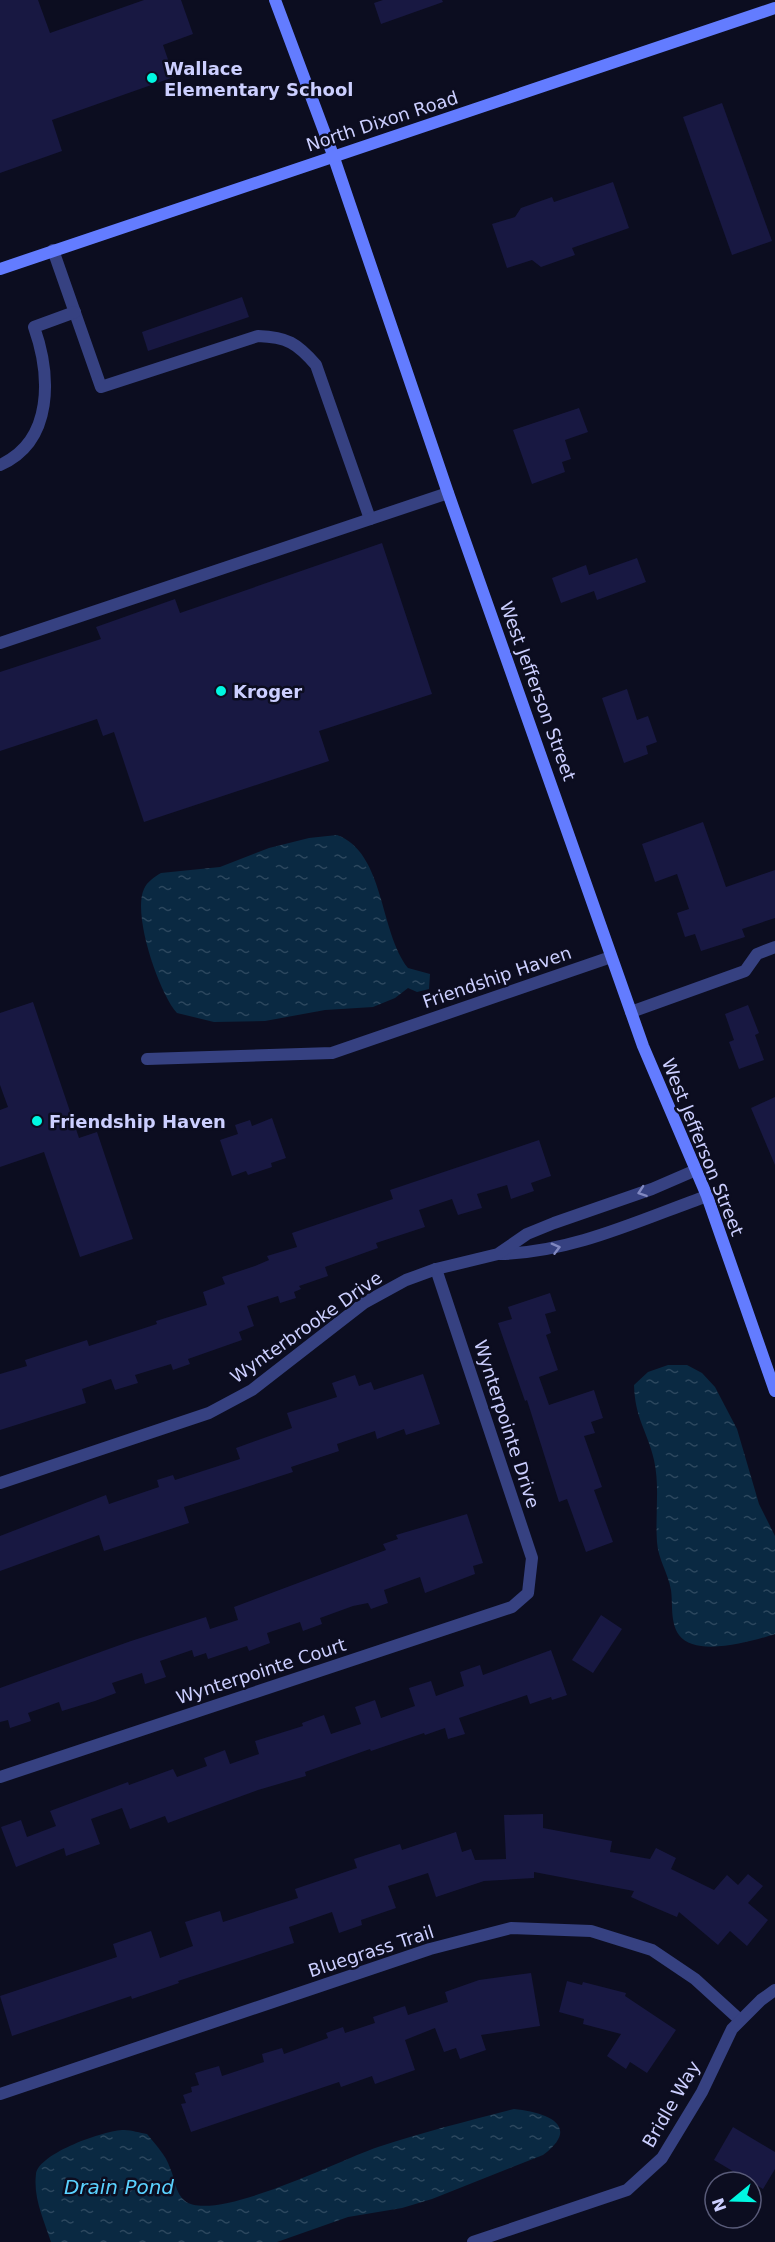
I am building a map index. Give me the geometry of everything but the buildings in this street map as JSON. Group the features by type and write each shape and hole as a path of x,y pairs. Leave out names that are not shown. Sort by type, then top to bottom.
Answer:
{"street":[{"name":"West Jefferson Street","path":"275,0 333,155 448,493 611,957 631,1012 707,1197 775,1391"},
{"name":"North Dixon Road","path":"0,268 775,8"},
{"path":"53,250 101,387 258,336 279,337 300,346 316,365 370,519"},
{"path":"0,465 23,452 38,427 43,411 45,377 43,355 34,327 75,312"},
{"path":"0,643 448,493"},
{"path":"631,1012 745,970 757,954 775,947"},
{"name":"Friendship Haven","path":"147,1059 332,1053 611,957"},
{"name":"Wynterbrooke Drive","path":"0,1483 209,1413 252,1390 364,1303 406,1280 436,1269 498,1254 527,1234 652,1189 696,1170"},
{"path":"498,1254 533,1254 561,1247 707,1197"},
{"name":"Wynterpointe Drive","path":"436,1269 532,1558 528,1593"},
{"name":"Wynterpointe Court","path":"0,1777 512,1607 528,1593"},
{"name":"Bluegrass Trail","path":"0,2094 430,1949 511,1928 591,1931 652,1950 694,1979 740,2020"},
{"name":"Bridle Way","path":"473,2242 627,2190 662,2158 702,2092 732,2029 775,1990"}],"water":[{"path":"337,835 353,844 364,858 373,875 391,934 399,952 408,968 430,974 429,989 417,992 408,988 395,998 373,1007 325,1010 265,1021 214,1022 177,1013 155,972 144,934 141,901 144,889 149,882 161,873 220,867 269,848 309,838"},
{"path":"668,1365 687,1365 702,1373 715,1387 737,1429 759,1504 775,1536 775,1634 725,1646 711,1647 687,1642 676,1630 671,1590 658,1548 656,1470 639,1416 634,1385 648,1372"},
{"name":"Drain Pond","path":"514,2109 537,2113 555,2122 560,2128 560,2136 555,2145 543,2155 432,2199 402,2208 348,2217 277,2242 51,2242 36,2192 36,2174 48,2158 74,2144 115,2131 127,2130 147,2134 166,2159 182,2198 201,2206 223,2204 250,2197 378,2147"}],"place":[{"name":"Wallace Elementary School","path":"152,78"},
{"name":"Kroger","path":"221,691"},
{"name":"Friendship Haven","path":"37,1121"}]}
